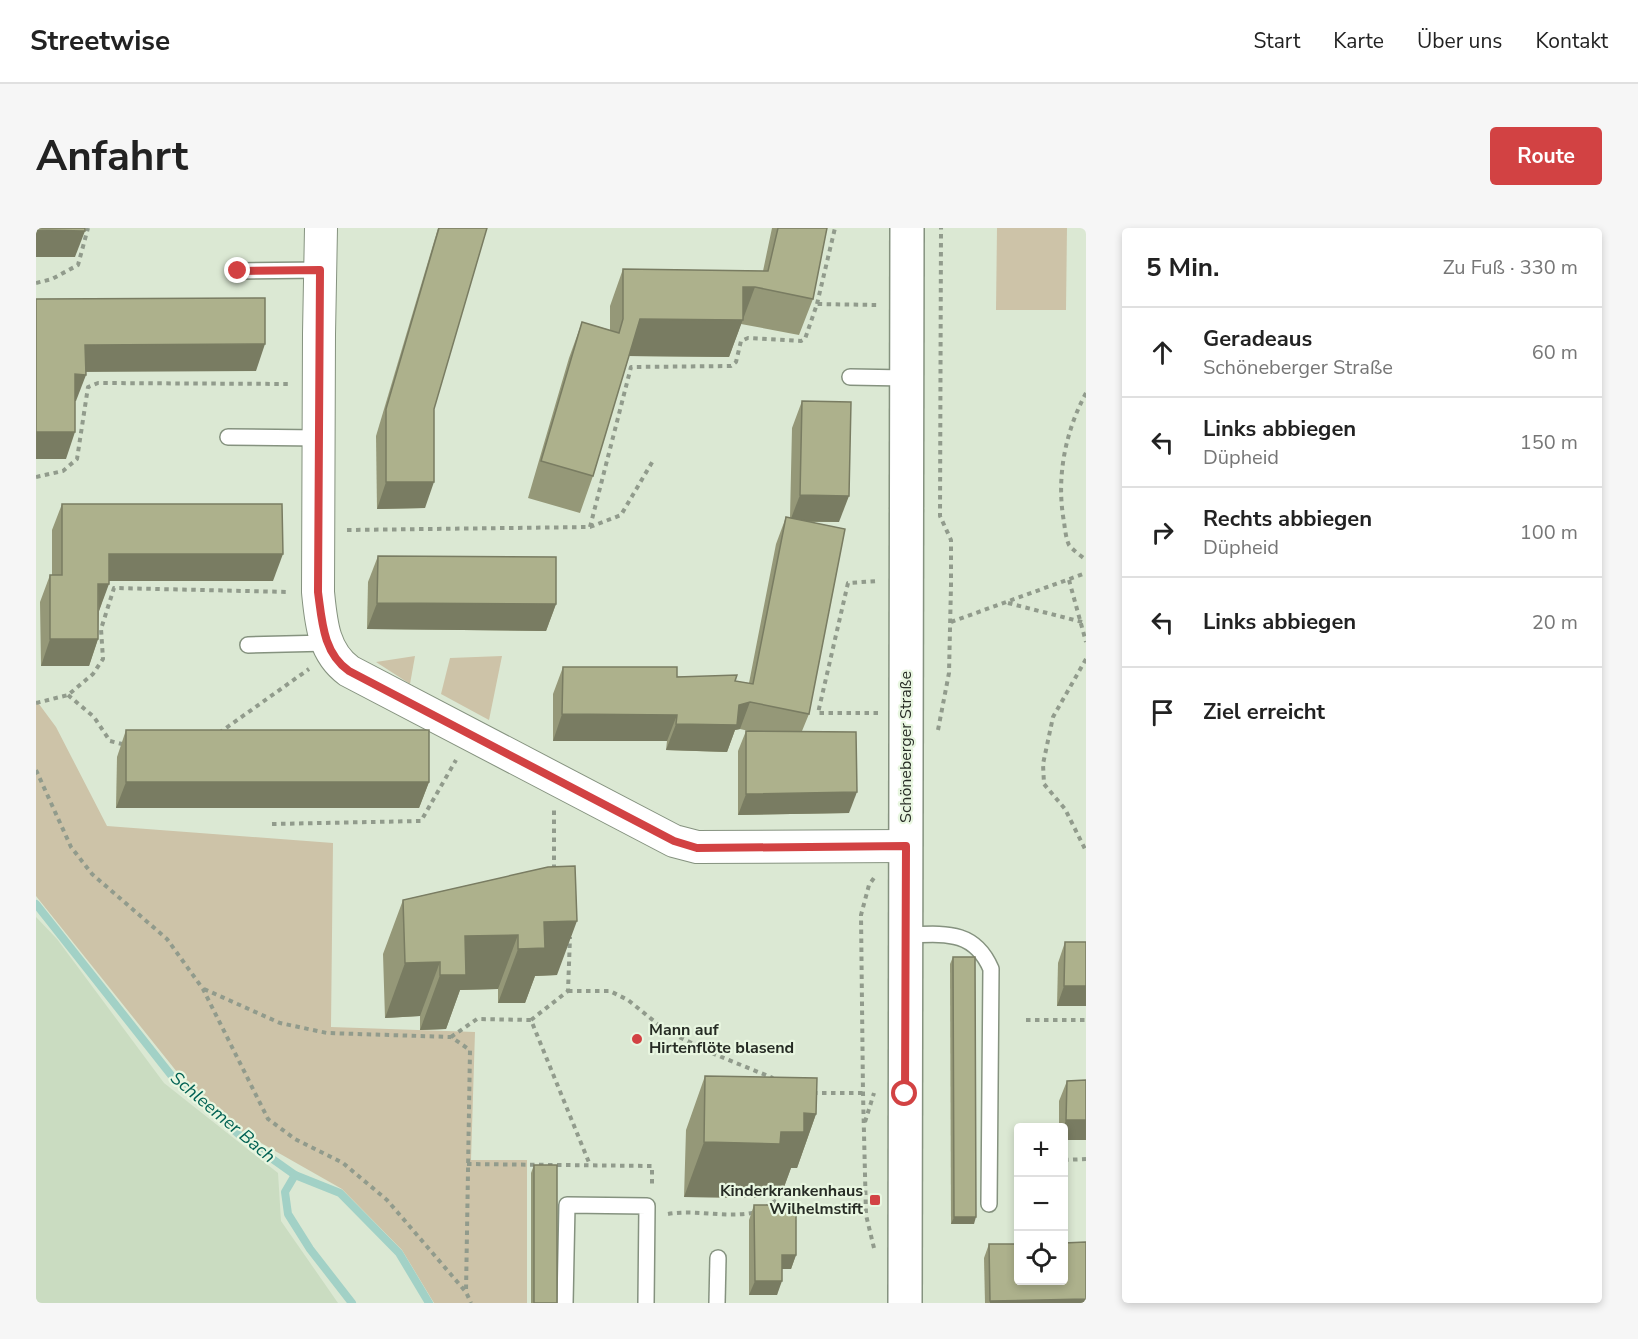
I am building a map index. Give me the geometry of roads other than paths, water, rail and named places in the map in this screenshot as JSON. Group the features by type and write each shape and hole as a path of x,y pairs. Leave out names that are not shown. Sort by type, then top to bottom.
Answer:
{"street":[{"path":"321,228 318,592 322,627 339,664 674,841 697,848 906,846"},
{"name":"Schöneberger Straße","path":"905,1303 907,228"}],"lane":[{"path":"238,271 320,270"},
{"path":"850,376 906,378"},
{"path":"228,437 320,438"},
{"path":"249,645 330,648"},
{"path":"906,935 949,934 965,939 979,949 991,969 989,1204"},
{"path":"565,1303 567,1205 647,1206 646,1303"},
{"path":"717,1303 718,1258"}],"waterway":[{"name":"Schleemer Bach","path":"36,904 171,1075 243,1138 295,1175 340,1193 399,1253 429,1303"},
{"path":"295,1175 285,1192 288,1214 310,1249 352,1303"}],"place":[{"name":"Mann auf Hirtenflöte blasend","path":"637,1039"},
{"name":"Kinderkrankenhaus Wilhelmstift","path":"875,1200"}]}
